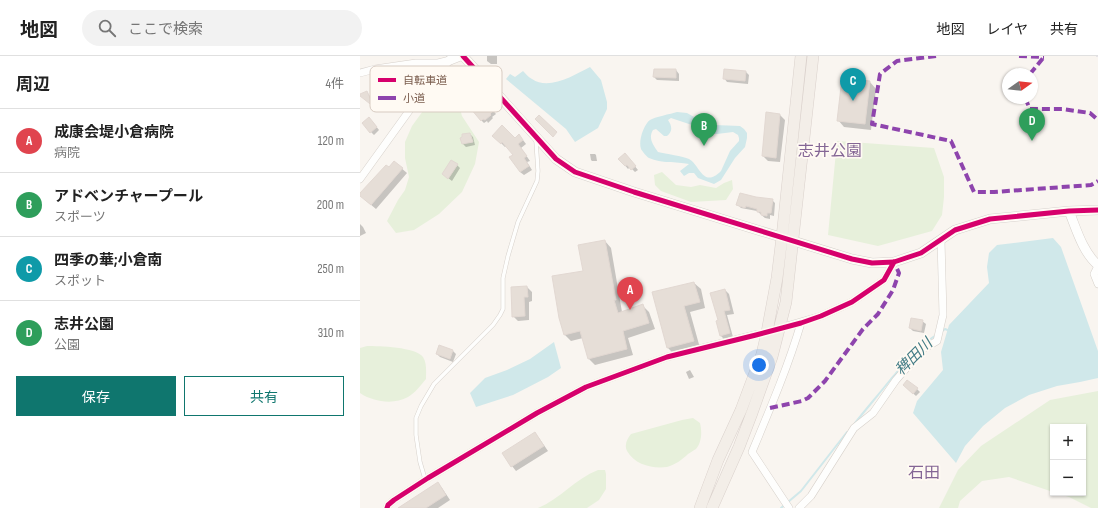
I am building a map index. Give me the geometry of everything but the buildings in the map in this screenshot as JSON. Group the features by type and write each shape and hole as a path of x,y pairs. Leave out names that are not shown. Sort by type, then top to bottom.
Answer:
{"main road":[{"path":"700,508 718,460 741,410 762,354 774,298 782,237 800,61"},
{"path":"712,508 739,447 772,357 786,302 813,61"}],"street":[{"path":"396,66 416,63 438,63 462,56 471,66"},
{"path":"445,66 450,60"},
{"path":"360,73 370,70"},
{"path":"502,100 556,159 575,172 634,192 793,241 852,259 872,263 894,262 921,253 954,230 990,219 1069,211 1098,210"},
{"path":"360,179 408,112"},
{"path":"1069,211 1083,244 1093,261 1098,265 1094,274 1098,284"},
{"path":"799,508 811,496 854,428 873,413 896,380 923,349 937,340 943,315 941,240"},
{"path":"783,327 821,316 852,302 884,280 894,262"},
{"path":"789,508 752,452 792,353 801,323"},
{"path":"387,508 388,504 426,480 537,413 586,387 667,357 758,334"}],"lane":[{"path":"426,480 420,462 416,435 416,418 434,384 493,325 503,309 503,278 508,256 518,222 538,182 536,138"}],"green space":[{"path":"422,112 461,112 479,142 475,164 462,192 439,214 414,230 396,233 387,221 405,190 409,177 405,158 405,142 412,126"},
{"path":"837,141 934,148 944,177 944,197 942,215 932,231 878,246 828,235"},
{"path":"662,172 676,185 691,187 700,185 716,188 732,180 733,189 726,200 691,202 661,191 655,185 654,175"},
{"path":"367,346 405,349 419,354 423,357 425,362 426,379 418,389 408,397 396,401 390,402 377,400 365,396 360,393 360,348"},
{"path":"1098,391 1098,508 1091,508 1066,496 1086,496 1086,424 1050,424 1050,491 1009,477 982,481 960,501 958,508 939,508 958,470 981,446 1050,400"},
{"path":"693,418 700,423 701,433 699,443 696,449 673,465 667,467 650,467 639,463 630,456 627,451 626,442 631,434"},
{"path":"598,470 605,470 606,489 599,500 587,508 538,508 553,500 582,478"}],"water":[{"path":"590,67 601,80 607,102 607,109 598,128 575,142 566,129 506,79 510,74 515,77 523,71 528,76 539,82 554,83"},
{"path":"677,112 687,113 705,123 740,126 747,133 745,147 735,158 721,180 714,184 698,178 694,173 689,173 684,176 680,171 689,164 654,160 648,157 642,150 640,146 641,137 648,122 655,118","holes":["671,118 692,125 705,134 733,132 738,135 739,141 730,151 721,171 710,178 702,174 689,159 658,152 651,139 653,130 656,129 664,136 669,134 671,126 668,120"]},
{"path":"1053,238 1061,247 1098,351 1098,378 1057,386 1029,395 1005,408 983,426 965,446 956,463 913,413 917,401 943,370 941,352 949,325 989,283 987,267 989,253 997,245"},
{"path":"554,342 561,368 548,377 513,395 476,407 470,393 485,378 530,359"}],"waterway":[{"name":"稗田川","path":"941,332 945,329 950,331"},
{"name":"稗田川","path":"855,423 912,356 936,335"},
{"name":"稗田川","path":"781,508 801,491 847,432"}],"marked path":[{"path":"936,56 897,61 880,74 872,124 951,141 974,192 1091,185 1098,181"},
{"path":"1019,56 1044,57"},
{"path":"1035,68 1044,57"},
{"path":"1028,104 1030,109 1062,109 1090,113 1098,120"},
{"path":"770,408 802,401 808,398 825,381 863,329 878,314 893,290 899,273 894,262"}],"cycle path":[{"path":"463,56 472,66"},
{"path":"502,99 556,159 575,172 634,192 852,259 872,263 894,262 921,253 955,230 990,219 1069,211 1098,210"},
{"path":"387,508 388,505 394,500 428,478 537,413 586,387 667,357 756,335 821,316 852,302 884,280 894,262"}],"place":[{"name":"四季の華;小倉南","path":"853,101"},
{"name":"志井公園","path":"1032,141"},
{"name":"アドベンチャープール","path":"704,146"},
{"name":"成康会堤小倉病院","path":"630,310"}],"district":[{"name":"志井公園","path":"830,151"},
{"name":"石田","path":"924,473"}]}
